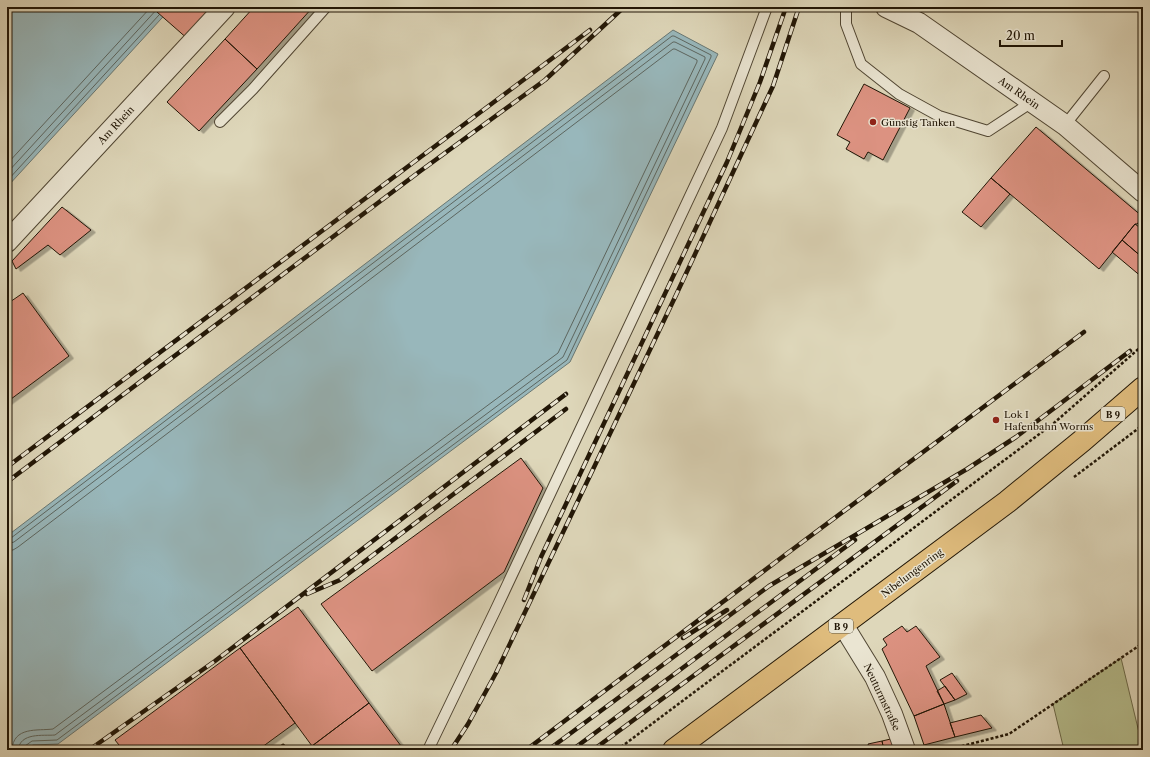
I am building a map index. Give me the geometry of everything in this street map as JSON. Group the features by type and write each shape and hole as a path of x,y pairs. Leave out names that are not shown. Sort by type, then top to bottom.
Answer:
{"main road":[{"name":"Nibelungenring","path":"674,750 1007,502 1083,440 1143,388"}],"street":[{"name":"Am Rhein","path":"7,242 225,7"},
{"name":"Am Rhein","path":"886,7 923,15 1032,102 1065,125 1143,192"},
{"name":"Neuturmstraße","path":"843,624 875,677 892,714 905,750"}],"lane":[{"path":"220,122 326,7"},
{"path":"428,750 722,128 767,7"},
{"path":"846,7 846,24 861,64 899,94 940,116 988,131 1032,102"},
{"path":"1065,125 1104,76"}],"path":[{"path":"617,750 1054,423 1143,345"},
{"path":"947,750 1009,734 1143,643"}],"green space":[{"path":"1121,658 1142,745 1121,750 1064,750 1053,704"}],"water":[{"path":"7,7 172,7 7,187"},
{"path":"673,30 718,54 570,362 58,744 33,745 25,750 7,750 7,536"}],"building":[{"path":"162,7 219,7 189,40 157,12"},
{"path":"254,7 313,7 257,69 225,39"},
{"path":"225,39 257,69 199,131 167,102"},
{"name":"Günstig Tanken","path":"864,84 910,108 883,160 868,152 864,159 846,149 850,142 837,135"},
{"path":"1036,127 1143,217 1137,224 1135,224 1099,269 991,178"},
{"path":"991,178 1010,194 981,227 962,212"},
{"path":"62,207 91,230 60,255 48,245 16,269 12,261"},
{"path":"1135,224 1143,230 1143,258 1122,240"},
{"path":"1122,240 1143,258 1143,278 1112,252"},
{"path":"23,293 69,356 7,402 7,304"},
{"path":"521,458 543,488 504,572 372,671 321,604"},
{"path":"298,607 369,703 312,746 240,648"},
{"path":"902,626 907,632 916,626 940,657 926,666 944,704 914,716 882,649 887,645 883,639"},
{"path":"240,648 295,723 258,750 123,750 115,740"},
{"path":"952,673 967,694 955,700 940,680"},
{"path":"945,686 955,700 944,704 937,691"},
{"path":"369,703 404,750 306,750 312,746"},
{"path":"944,704 955,737 924,745 914,716"},
{"path":"981,715 992,728 955,737 950,723"},
{"path":"895,738 898,750 884,750 882,741"},
{"path":"882,741 883,746 870,750 868,744"}],"railway":[{"path":"7,482 419,172 545,80 624,7"},
{"path":"524,600 541,557 727,162 760,82 786,7"},
{"path":"451,750 468,724 496,673 677,293 773,86 799,7"},
{"path":"7,467 590,30"},
{"path":"526,750 1084,332"},
{"path":"548,750 769,586 967,469 1016,437 1130,351"},
{"path":"89,750 215,661 566,394"},
{"path":"307,594 340,580 566,409"},
{"path":"593,750 957,481"},
{"path":"572,750 855,540"},
{"path":"683,638 727,610"},
{"path":"278,750 283,746"}],"place":[{"name":"Günstig Tanken","path":"873,122"},
{"name":"Lok I Hafenbahn Worms","path":"996,420"}]}
